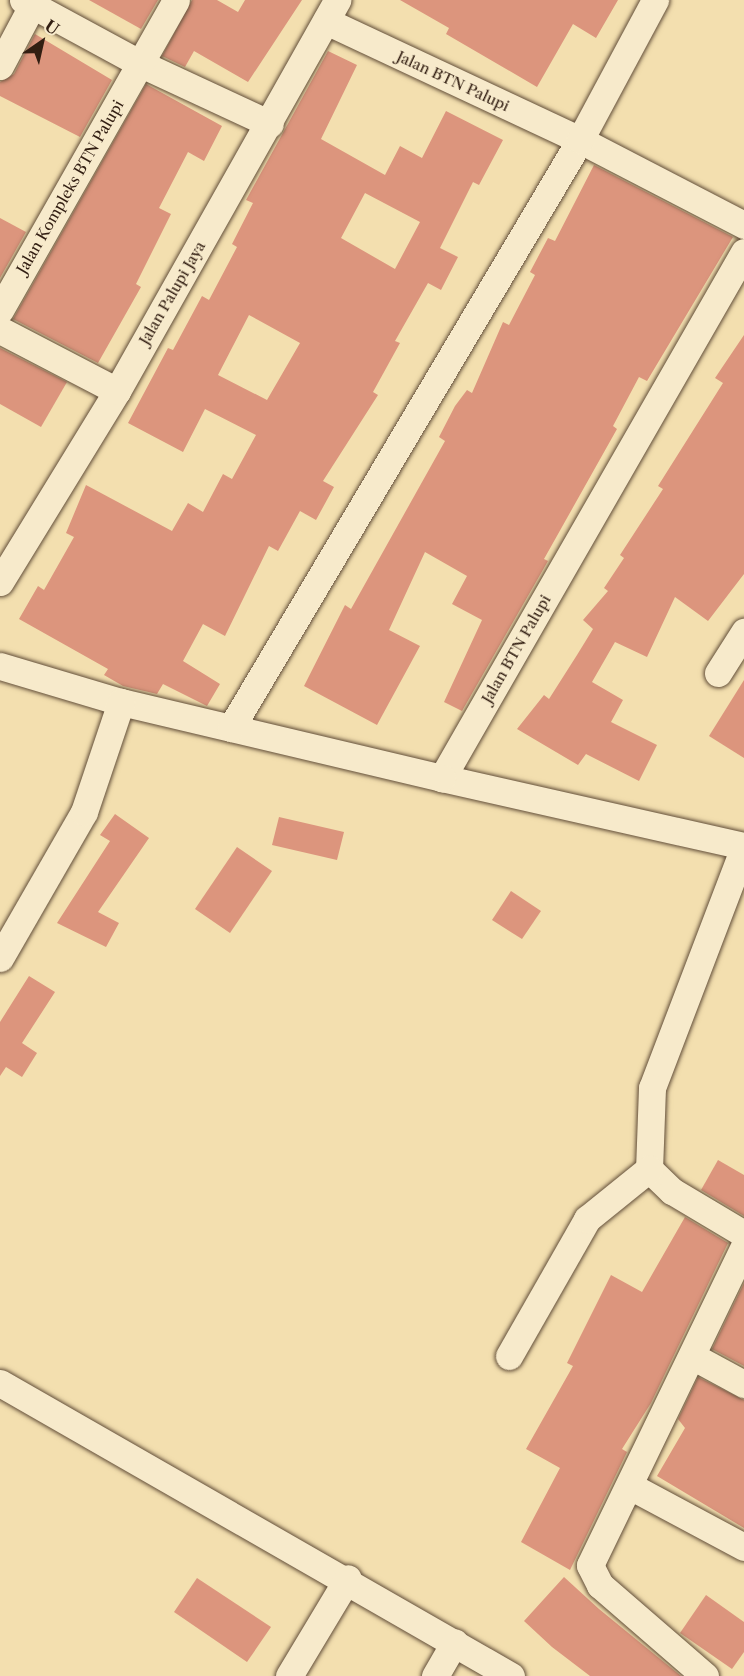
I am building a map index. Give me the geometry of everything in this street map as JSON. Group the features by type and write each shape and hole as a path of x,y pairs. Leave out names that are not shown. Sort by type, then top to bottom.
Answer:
{"street":[{"name":"Jalan Kompleks BTN Palupi","path":"0,310 176,0"},
{"path":"231,728 580,140 655,0"},
{"path":"0,66 30,2 141,64 270,124"},
{"name":"Jalan BTN Palupi","path":"332,11 744,225"},
{"name":"Jalan Palupi Jaya","path":"0,582 117,391 332,11"},
{"name":"Jalan BTN Palupi","path":"442,778 744,252"},
{"path":"0,330 117,391"},
{"path":"718,673 742,640"},
{"path":"0,666 121,702 744,847 667,1036 652,1088 649,1169 672,1191 744,1234"},
{"path":"0,958 84,812 121,702"},
{"path":"509,1356 587,1219 649,1169"},
{"path":"705,1676 592,1574 590,1564 694,1357 744,1246"},
{"path":"694,1357 744,1384"},
{"path":"0,1383 348,1578 511,1676"},
{"path":"630,1486 744,1547"},
{"path":"289,1676 348,1578"},
{"path":"435,1676 455,1642"}],"building":[{"path":"89,0 158,0 141,29"},
{"path":"192,0 217,0 238,12 245,0 302,0 248,82 194,51 185,67 162,56"},
{"path":"400,0 618,0 596,38 573,24 537,87 446,34 449,28"},
{"path":"35,34 112,80 80,137 0,96 0,82 14,74"},
{"path":"328,51 357,65 321,139 385,175 400,146 422,158 446,111 503,140 479,185 473,182 440,248 458,257 441,290 428,283 395,341 400,343 373,392 378,395 323,481 334,487 316,520 300,511 278,551 269,546 225,636 203,624 183,661 220,684 207,706 163,684 157,694 123,686 104,675 108,669 19,619 38,586 44,590 74,537 66,533 86,485 172,531 188,503 203,512 223,474 232,479 256,435 205,409 183,452 128,423 168,348 173,350 202,296 209,300 237,247 232,244 253,203 246,200","holes":["365,193 420,222 395,269 341,238","249,315 300,343 267,400 218,375"]},
{"path":"146,84 222,126 204,161 188,152 159,208 171,214 136,284 141,287 98,363 13,319"},
{"path":"594,165 733,237 647,381 639,377 613,426 617,429 544,559 548,561 462,711 444,702 482,620 452,604 467,576 425,552 389,630 420,646 377,725 304,686 345,605 351,609 445,441 439,437 455,406 467,390 472,393 503,322 509,325 535,275 530,272 548,238 555,241"},
{"path":"0,218 26,232 0,278"},
{"path":"744,335 744,574 708,621 675,597 647,657 615,642 592,682 623,700 611,722 657,745 639,781 586,754 578,765 517,729 544,695 549,699 593,629 583,620 608,591 604,588 624,558 620,555 663,489 658,486 723,383 715,378"},
{"path":"0,348 67,382 41,427 0,404"},
{"path":"744,680 744,758 709,736"},
{"path":"115,814 149,838 98,912 119,923 106,947 57,923 110,841 100,835"},
{"path":"279,817 344,832 337,860 272,845"},
{"path":"237,847 272,871 230,933 195,909"},
{"path":"511,891 541,911 522,939 492,920"},
{"path":"29,976 55,992 22,1043 37,1053 22,1077 6,1067 0,1076 0,1022"},
{"path":"718,1160 744,1175 744,1216 701,1190"},
{"path":"685,1217 728,1243 651,1403 622,1449 627,1452 570,1570 521,1542 560,1468 526,1449 573,1366 567,1363 611,1275 642,1292"},
{"path":"744,1283 744,1366 712,1349"},
{"path":"698,1377 744,1400 744,1528 657,1476 685,1428 678,1419"},
{"path":"564,1577 599,1609 681,1676 590,1676 552,1647 524,1621"},
{"path":"197,1578 271,1627 247,1662 174,1612"},
{"path":"706,1595 744,1622 744,1652 732,1669 680,1633"}]}
